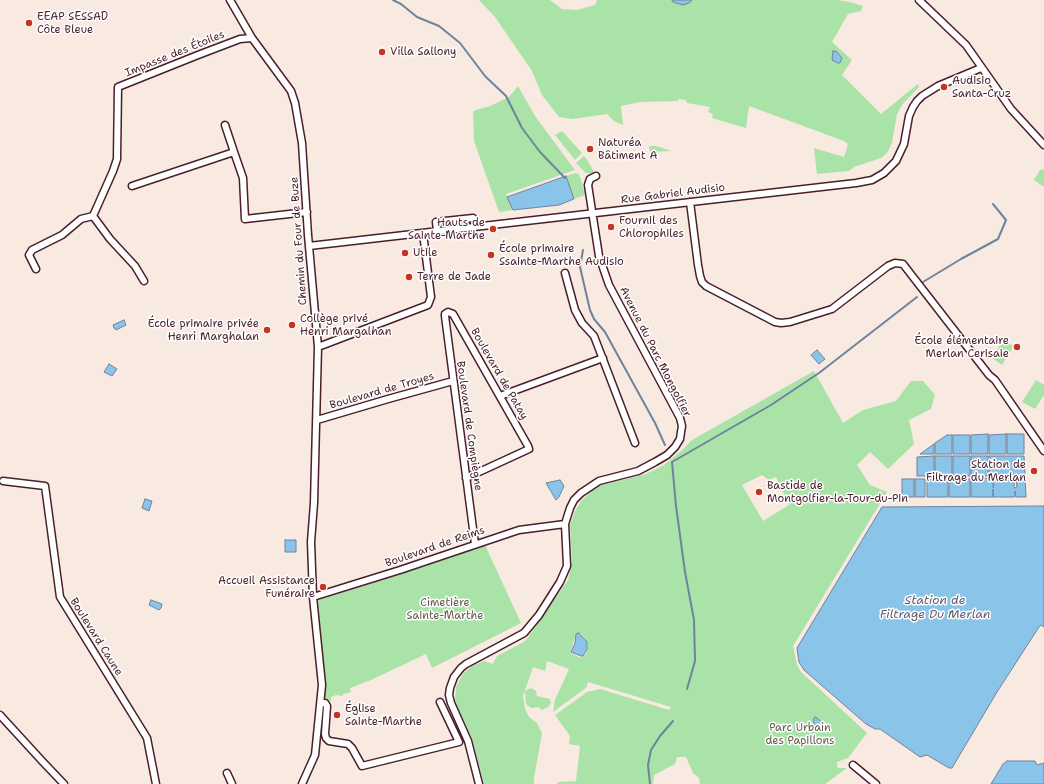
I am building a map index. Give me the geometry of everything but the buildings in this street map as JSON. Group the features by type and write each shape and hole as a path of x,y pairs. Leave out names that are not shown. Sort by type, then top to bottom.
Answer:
{"street":[{"name":"Chemin du Four de Buze","path":"230,0 252,38 291,91 295,103 302,143 318,347 317,420 312,542 313,596 322,686 321,703"},
{"path":"919,0 966,45 1011,109 1044,145"},
{"name":"Impasse des Étoiles","path":"92,216 117,159 118,87 240,39 252,38"},
{"name":"Rue Gabriel Audisio","path":"309,246 864,182 879,177 891,168 900,154 908,132 913,107 922,96 938,86 981,68"},
{"path":"225,125 242,178 245,219 307,212"},
{"path":"132,186 234,152"},
{"name":"Avenue du Parc Mongolfier","path":"479,784 468,741 449,695 451,682 461,668 524,633 539,615 560,582 567,566 565,524 574,500 581,493 599,481 638,471 667,455 680,439 682,426 680,418 609,285 599,256 588,185 590,179 596,176"},
{"path":"690,202 698,265 702,282 706,286 775,322 790,322 832,309 888,266 895,263 903,264 989,375 995,380 1044,451"},
{"path":"36,269 30,255 32,250 62,235 81,219 92,216 110,239 135,266 144,281"},
{"path":"437,231 436,222 473,218"},
{"path":"318,347 428,305 431,297 423,233"},
{"path":"565,273 578,317 594,336 635,443"},
{"name":"Boulevard de Compiègne","path":"448,312 444,316 475,544"},
{"name":"Boulevard de Patay","path":"448,312 452,312 528,446 528,449 466,478"},
{"path":"500,396 603,358"},
{"name":"Boulevard de Troyes","path":"317,420 453,381"},
{"name":"Boulevard Caune","path":"3,481 45,486 60,597 148,738 156,784"},
{"name":"Boulevard de Reims","path":"313,596 408,567 519,530 565,524"},
{"path":"302,784 315,755 321,703 326,704 324,734 326,738 330,741 348,744 352,748 362,766 459,742 440,702"},
{"path":"0,715 3,722 64,784"},
{"path":"853,765 876,784"},
{"path":"227,772 232,784"}],"green space":[{"path":"479,0 550,0 562,9 577,10 595,5 597,0 837,0 850,2 863,6 861,11 848,14 832,42 852,60 842,75 881,114 918,84 919,87 902,105 897,114 892,143 887,153 881,158 854,167 849,171 817,174 814,148 844,157 848,144 844,141 749,106 746,128 712,118 713,114 708,112 710,107 687,103 686,100 679,99 678,101 640,102 621,106 623,125 614,121 607,114 572,119 559,117 542,95 532,71 495,17"},
{"path":"518,86 535,116 575,170 506,194 513,210 499,212 474,141 473,111 490,106 509,97"},
{"path":"562,131 582,153 575,160 555,135"},
{"path":"649,146 656,146 671,151 650,152"},
{"path":"584,156 595,174 586,173 576,163"},
{"path":"1043,169 1044,187 1034,180 1040,170"},
{"path":"576,173 579,174 585,195 574,199 566,176"},
{"path":"1003,340 1014,346 1002,365 992,358"},
{"name":"Parc Urbain des Papillons","path":"814,371 843,423 863,410 896,401 911,381 923,381 935,395 931,409 909,420 914,444 888,469 870,452 857,465 870,485 887,492 793,646 797,665 801,672 867,733 848,758 837,762 837,767 847,768 825,784 700,784 699,778 693,773 686,757 677,757 675,764 654,775 653,784 557,784 558,782 576,781 580,746 569,744 570,736 555,715 587,692 600,689 669,710 671,707 588,682 586,688 553,712 555,700 569,669 547,661 545,671 533,667 523,696 525,709 529,717 537,723 542,733 534,784 484,784 472,738 455,702 456,687 463,674 472,666 484,661 493,664 497,656 527,639 568,580 572,561 570,525 575,511 581,501 593,490 602,485 646,474 664,465 692,440","holes":["762,475 769,480 776,477 789,505 763,521 742,485","581,633 588,644 586,654 581,658 570,653 576,634"]},
{"path":"1036,380 1044,385 1044,395 1035,409 1022,402"},
{"name":"Cimetière Sainte-Marthe","path":"485,545 521,623 432,668 426,654 371,680 350,688 351,692 343,694 343,696 336,695 331,697 331,701 324,700 325,681 317,604 319,600"},
{"path":"531,688 536,691 537,696 550,699 551,703 548,707 542,710 538,707 531,708 526,704 525,691"}],"water":[{"path":"672,0 692,0 683,5 673,2"},
{"path":"833,51 836,51 842,58 840,63 832,60"},
{"path":"566,176 574,199 559,205 513,210 507,197"},
{"path":"124,320 126,325 116,330 114,328 113,325"},
{"path":"817,350 825,359 819,364 811,355"},
{"path":"109,364 117,369 112,376 104,372"},
{"path":"988,434 988,454 971,454 971,435"},
{"path":"1006,434 1006,454 989,454 989,435"},
{"path":"1007,434 1024,434 1024,454 1007,454"},
{"path":"947,435 952,435 952,454 935,454 935,443"},
{"path":"953,435 970,435 970,454 953,454"},
{"path":"934,444 934,454 920,454"},
{"path":"934,456 934,476 917,476 917,457"},
{"path":"935,456 952,456 952,476 935,476"},
{"path":"953,456 970,456 970,476 953,476"},
{"path":"971,456 988,456 988,476 971,476"},
{"path":"989,456 1024,456 1025,475 989,475"},
{"path":"993,478 1015,478 1015,488 1017,487 1016,478 1025,478 1026,497 1016,497 1015,491 1015,497 971,497 971,479"},
{"path":"902,479 914,479 914,497 902,497"},
{"path":"915,479 925,479 925,497 915,497"},
{"path":"927,479 948,479 948,497 927,497"},
{"path":"949,479 970,479 970,497 949,497"},
{"path":"560,480 564,486 556,500 546,483"},
{"path":"145,499 152,501 149,511 142,508"},
{"name":"Station de Filtrage Du Merlan","path":"1044,506 1044,627 1041,625 1039,627 997,692 952,768 949,768 927,755 920,757 880,729 875,729 866,724 804,670 799,662 797,648 882,507"},
{"path":"285,540 296,540 296,552 285,552"},
{"path":"151,600 162,604 159,610 149,605"},
{"path":"579,633 587,642 587,649 583,656 571,652 575,643 576,634"},
{"path":"815,717 825,725 823,731 819,731 815,725 813,720"},
{"path":"1007,761 1035,761 1037,765 1044,763 1044,784 991,784 1003,764"}],"waterway":[{"path":"393,0 401,4 417,17 439,26 460,43 485,76 506,96 522,128 540,152 565,178"},
{"path":"923,282 998,239 1006,220 993,204"},
{"path":"583,250 580,267 590,310 594,319 605,332 655,423 665,445"},
{"path":"687,689 695,661 694,620 685,572 672,462 771,405 819,373 917,297"},
{"path":"650,784 648,765 651,750 660,736 673,721"}],"place":[{"name":"EEAP SESSAD Côte Bleue","path":"29,23"},
{"name":"Villa Sallony","path":"382,52"},
{"name":"Audisio Santa-Cruz","path":"944,87"},
{"name":"Naturéa Bâtiment A","path":"590,149"},
{"name":"Fournil des Chlorophiles","path":"611,227"},
{"name":"Hauts de Sainte-Marthe","path":"493,229"},
{"name":"Utile","path":"405,253"},
{"name":"École primaire Ssainte-Marthe Audisio","path":"491,255"},
{"name":"Terre de Jade","path":"409,277"},
{"name":"Collège privé Henri Margalhan","path":"292,325"},
{"name":"École primaire privée Henri Marghalan","path":"267,330"},
{"name":"École élémentaire Merlan Cerisaie","path":"1017,347"},
{"name":"Station de Filtrage du Merlan","path":"1034,471"},
{"name":"Bastide de Montgolfier-la-Tour-du-Pin","path":"759,492"},
{"name":"Accueil Assistance Funéraire","path":"323,587"},
{"name":"Église Sainte-Marthe","path":"337,715"}]}
